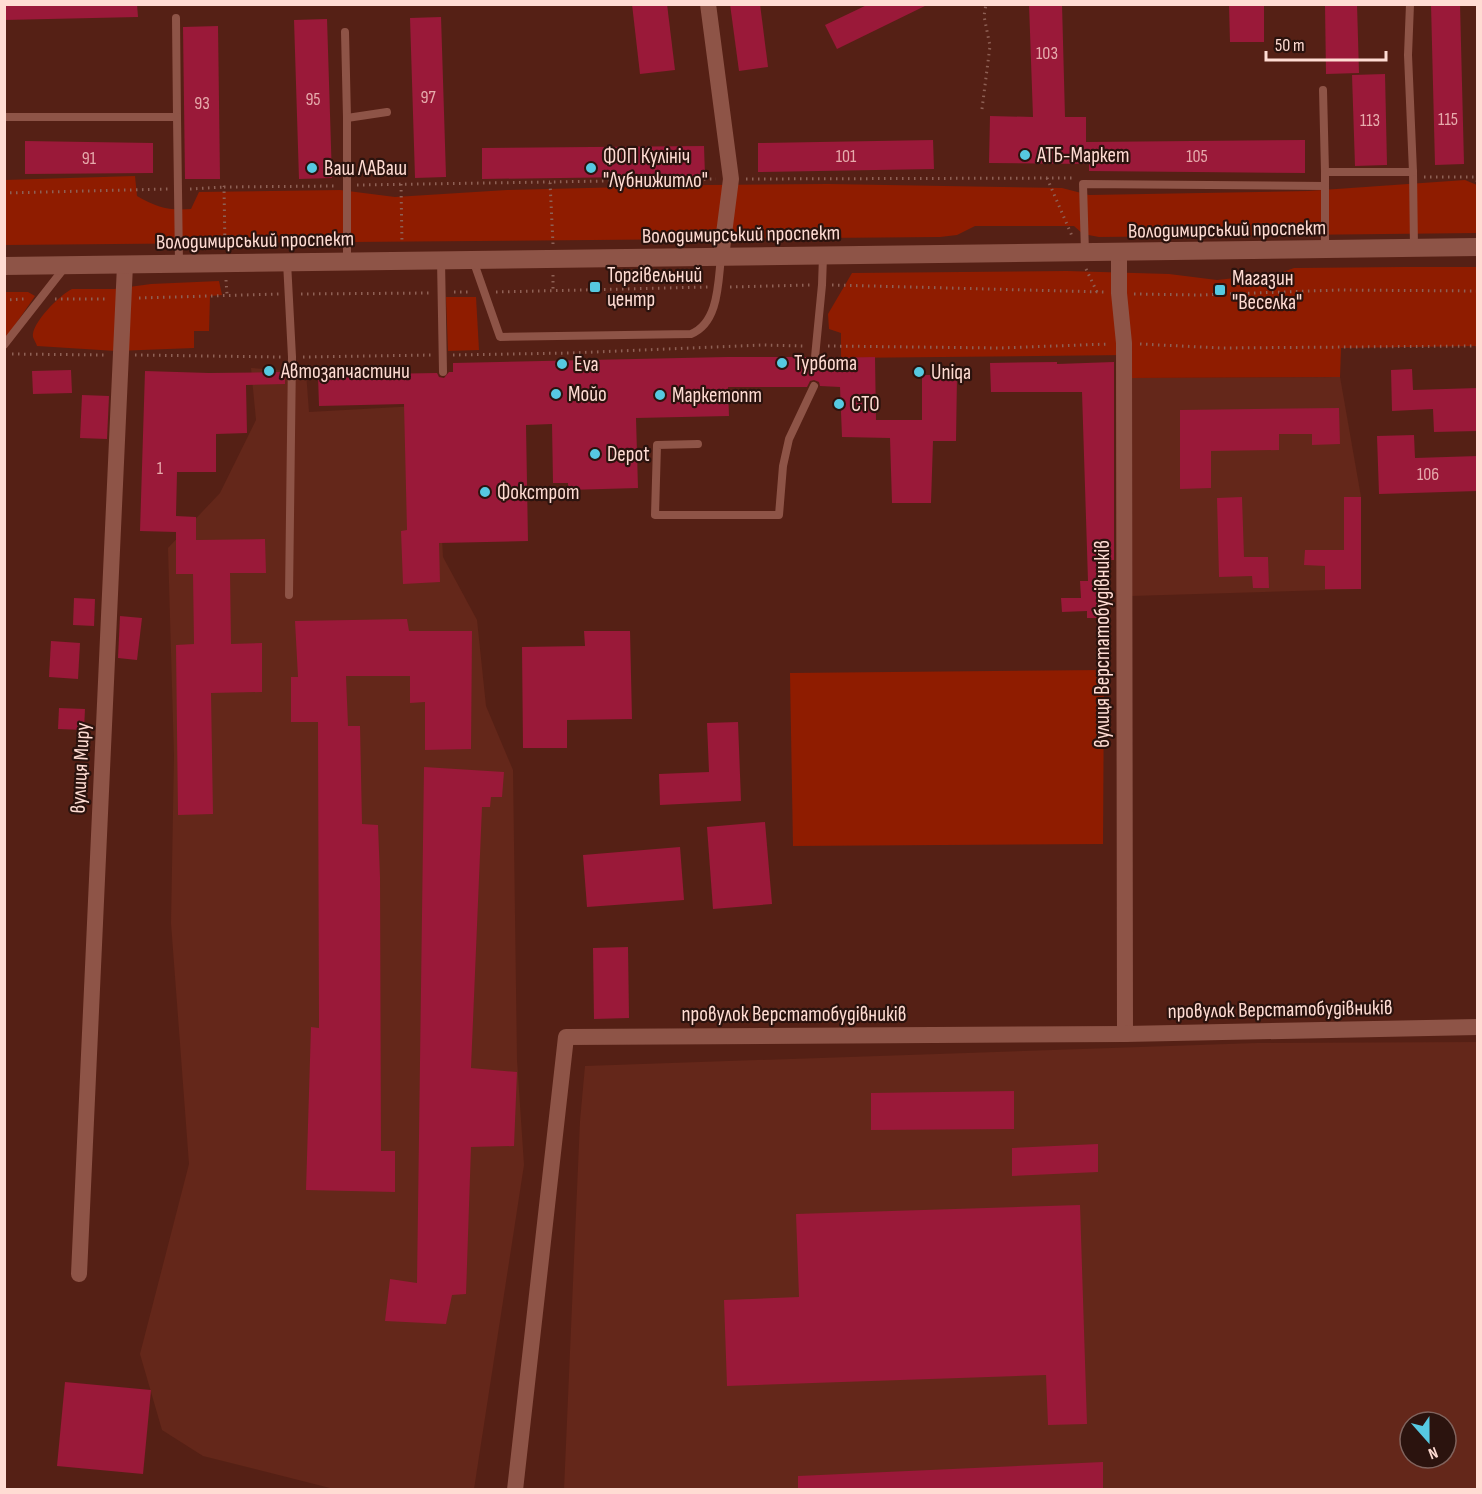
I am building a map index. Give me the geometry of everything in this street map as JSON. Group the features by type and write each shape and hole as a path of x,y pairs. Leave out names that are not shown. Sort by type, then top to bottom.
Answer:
{"main road":[{"name":"Володимирський проспект","path":"4,266 1478,247"}],"street":[{"path":"708,4 731,179 722,257"},
{"name":"вулиця Верстатобудівників","path":"1119,253 1119,293 1124,343 1125,1034"},
{"name":"вулиця Миру","path":"79,1274 126,265"},
{"name":"провулок Верстатобудівників","path":"515,1490 566,1037 1125,1034 1478,1028"}],"lane":[{"path":"1410,4 1408,55 1414,249"},
{"path":"176,18 178,264"},
{"path":"345,32 347,261"},
{"path":"1323,90 1325,250"},
{"path":"346,118 387,112"},
{"path":"4,117 177,117"},
{"path":"1325,172 1413,174"},
{"path":"1085,253 1083,184 1325,186"},
{"path":"815,357 823,256"},
{"path":"473,260 500,337 691,334 699,331 705,325 719,287 722,257"},
{"path":"441,260 443,372"},
{"path":"287,262 292,357 289,595"},
{"path":"4,345 65,266"},
{"path":"698,444 657,445 655,515 779,515 783,466 789,439 814,387"}],"path":[{"path":"982,109 990,46 984,16 986,4"},
{"path":"1413,174 1474,177 1478,182"},
{"path":"553,291 550,183 731,179 1080,178"},
{"path":"401,184 402,260"},
{"path":"4,193 224,187"},
{"path":"4,300 822,285 1200,295 1338,290 1478,291"},
{"path":"4,354 292,357 570,353 762,345 999,348 1124,343 1221,348 1478,346"}],"shaded area":[{"path":"135,176 137,196 150,203 176,209 191,209 199,192 340,190 395,197 507,190 828,184 1062,188 1089,195 1308,191 1465,180 1477,185 1478,233 1099,237 1083,234 1074,226 975,226 957,235 940,237 5,245 4,180"},
{"path":"1477,267 1477,346 1341,348 1340,377 1129,378 1128,355 841,358 841,333 829,329 828,314 852,273 1067,271 1169,274 1217,280 1280,273 1294,268"},
{"path":"219,281 222,295 210,296 209,331 194,331 194,348 116,351 37,346 33,337 42,317 54,303 72,289 114,289 151,284"},
{"path":"4,292 28,292 35,296 4,341"},
{"path":"446,297 476,297 479,350 448,351"},
{"path":"251,368 306,372 309,412 435,405 443,557 477,620 486,706 513,770 517,1060 524,1165 474,1489 334,1489 203,1456 162,1430 140,1354 189,1164 171,923 174,756 168,548 220,493 256,420"},
{"path":"1340,377 1361,497 1361,589 1131,596 1129,378"},
{"path":"1104,670 1103,844 793,846 790,673"},
{"path":"1477,1042 1477,1489 564,1490 580,1121 585,1066 1257,1043"}],"building":[{"path":"4,4 137,4 138,17 4,20"},
{"path":"632,4 667,4 675,70 640,74"},
{"path":"730,4 760,4 768,67 739,71"},
{"path":"869,4 929,4 837,49 825,25"},
{"path":"1029,4 1062,4 1065,117 1086,117 1086,142 1305,140 1305,173 1089,171 1089,164 989,163 990,116 1033,117"},
{"path":"1229,4 1264,4 1264,42 1230,42"},
{"path":"1325,4 1357,4 1359,73 1326,74"},
{"path":"1431,4 1460,4 1464,164 1435,165"},
{"path":"441,17 446,177 415,178 410,18"},
{"path":"327,19 332,178 299,179 294,20"},
{"path":"218,26 220,179 185,179 183,27"},
{"path":"1385,74 1387,165 1355,166 1352,75"},
{"path":"933,140 934,169 758,172 758,143"},
{"path":"25,141 153,143 153,173 25,174"},
{"path":"704,146 705,176 482,179 482,148"},
{"path":"809,357 811,362 815,363 821,358 875,357 876,420 922,420 922,375 957,375 956,441 933,441 931,503 892,503 890,438 842,437 840,387 820,386 819,382 814,380 810,381 807,387 728,387 729,416 636,418 638,488 568,490 568,483 553,483 552,424 526,425 528,541 439,543 440,582 403,584 401,531 407,530 404,404 319,406 318,375 437,373 439,377 444,378 449,372 453,372 453,363"},
{"path":"1057,362 1057,364 1114,362 1114,560 1101,560 1103,618 1087,618 1087,611 1062,612 1061,598 1081,598 1080,581 1088,581 1082,392 991,392 990,363"},
{"path":"1412,369 1413,390 1478,388 1478,431 1434,432 1433,409 1392,411 1391,370"},
{"path":"71,370 72,393 33,394 32,371"},
{"path":"145,371 285,372 285,384 246,385 247,433 216,434 216,472 177,472 176,516 196,517 196,540 265,539 266,573 230,573 231,644 262,643 262,692 211,693 213,814 178,815 176,645 194,644 193,574 176,574 176,532 140,531"},
{"path":"82,395 109,396 107,439 80,438"},
{"path":"1339,408 1340,444 1312,445 1312,434 1279,434 1279,450 1211,451 1211,488 1180,489 1180,410"},
{"path":"1414,435 1415,458 1478,456 1478,491 1379,494 1377,436"},
{"path":"1242,497 1244,557 1268,557 1269,588 1253,588 1252,576 1219,577 1217,498"},
{"path":"1344,497 1361,497 1361,589 1325,589 1325,566 1304,565 1305,550 1344,550"},
{"path":"74,598 95,599 94,626 73,625"},
{"path":"120,616 142,618 137,660 118,658"},
{"path":"407,619 409,631 472,631 471,749 425,750 425,702 410,703 410,676 346,676 348,726 360,726 362,824 378,825 381,1151 395,1151 395,1192 306,1190 311,1027 319,1028 318,722 291,722 291,677 298,677 295,621"},
{"path":"584,631 630,631 632,719 567,720 567,748 523,748 522,647 585,646"},
{"path":"51,641 80,643 78,679 49,677"},
{"path":"59,708 85,709 84,730 58,729"},
{"path":"738,722 741,801 660,805 659,774 709,772 707,723"},
{"path":"424,767 504,772 502,797 491,797 490,807 482,807 471,1068 517,1072 514,1146 471,1147 466,1294 452,1295 446,1324 385,1321 390,1279 417,1283"},
{"path":"765,822 772,904 713,909 707,827"},
{"path":"680,847 684,900 587,907 583,855"},
{"path":"628,947 629,1018 594,1019 593,948"},
{"path":"1014,1091 1014,1129 871,1130 871,1093"},
{"path":"1098,1144 1098,1172 1012,1176 1012,1148"},
{"path":"1080,1205 1087,1424 1048,1425 1046,1375 727,1386 724,1300 799,1297 796,1214"},
{"path":"65,1382 151,1390 143,1474 57,1466"},
{"path":"1103,1462 1103,1490 798,1490 798,1476"}],"place":[{"name":"АТБ-Маркет","path":"1025,155"},
{"name":"Ваш ЛАВаш","path":"312,168"},
{"name":"ФОП Кулініч \"Лубнижитло\"","path":"591,168"},
{"name":"Торгівельний центр","path":"595,287"},
{"name":"Магазин \"Веселка\"","path":"1220,290"},
{"name":"Турбота","path":"782,363"},
{"name":"Eva","path":"562,364"},
{"name":"Автозапчастини","path":"269,371"},
{"name":"Uniqa","path":"919,372"},
{"name":"Мойо","path":"556,394"},
{"name":"Маркетопт","path":"660,395"},
{"name":"СТО","path":"839,404"},
{"name":"Depot","path":"595,454"},
{"name":"Фокстрот","path":"485,492"}]}
